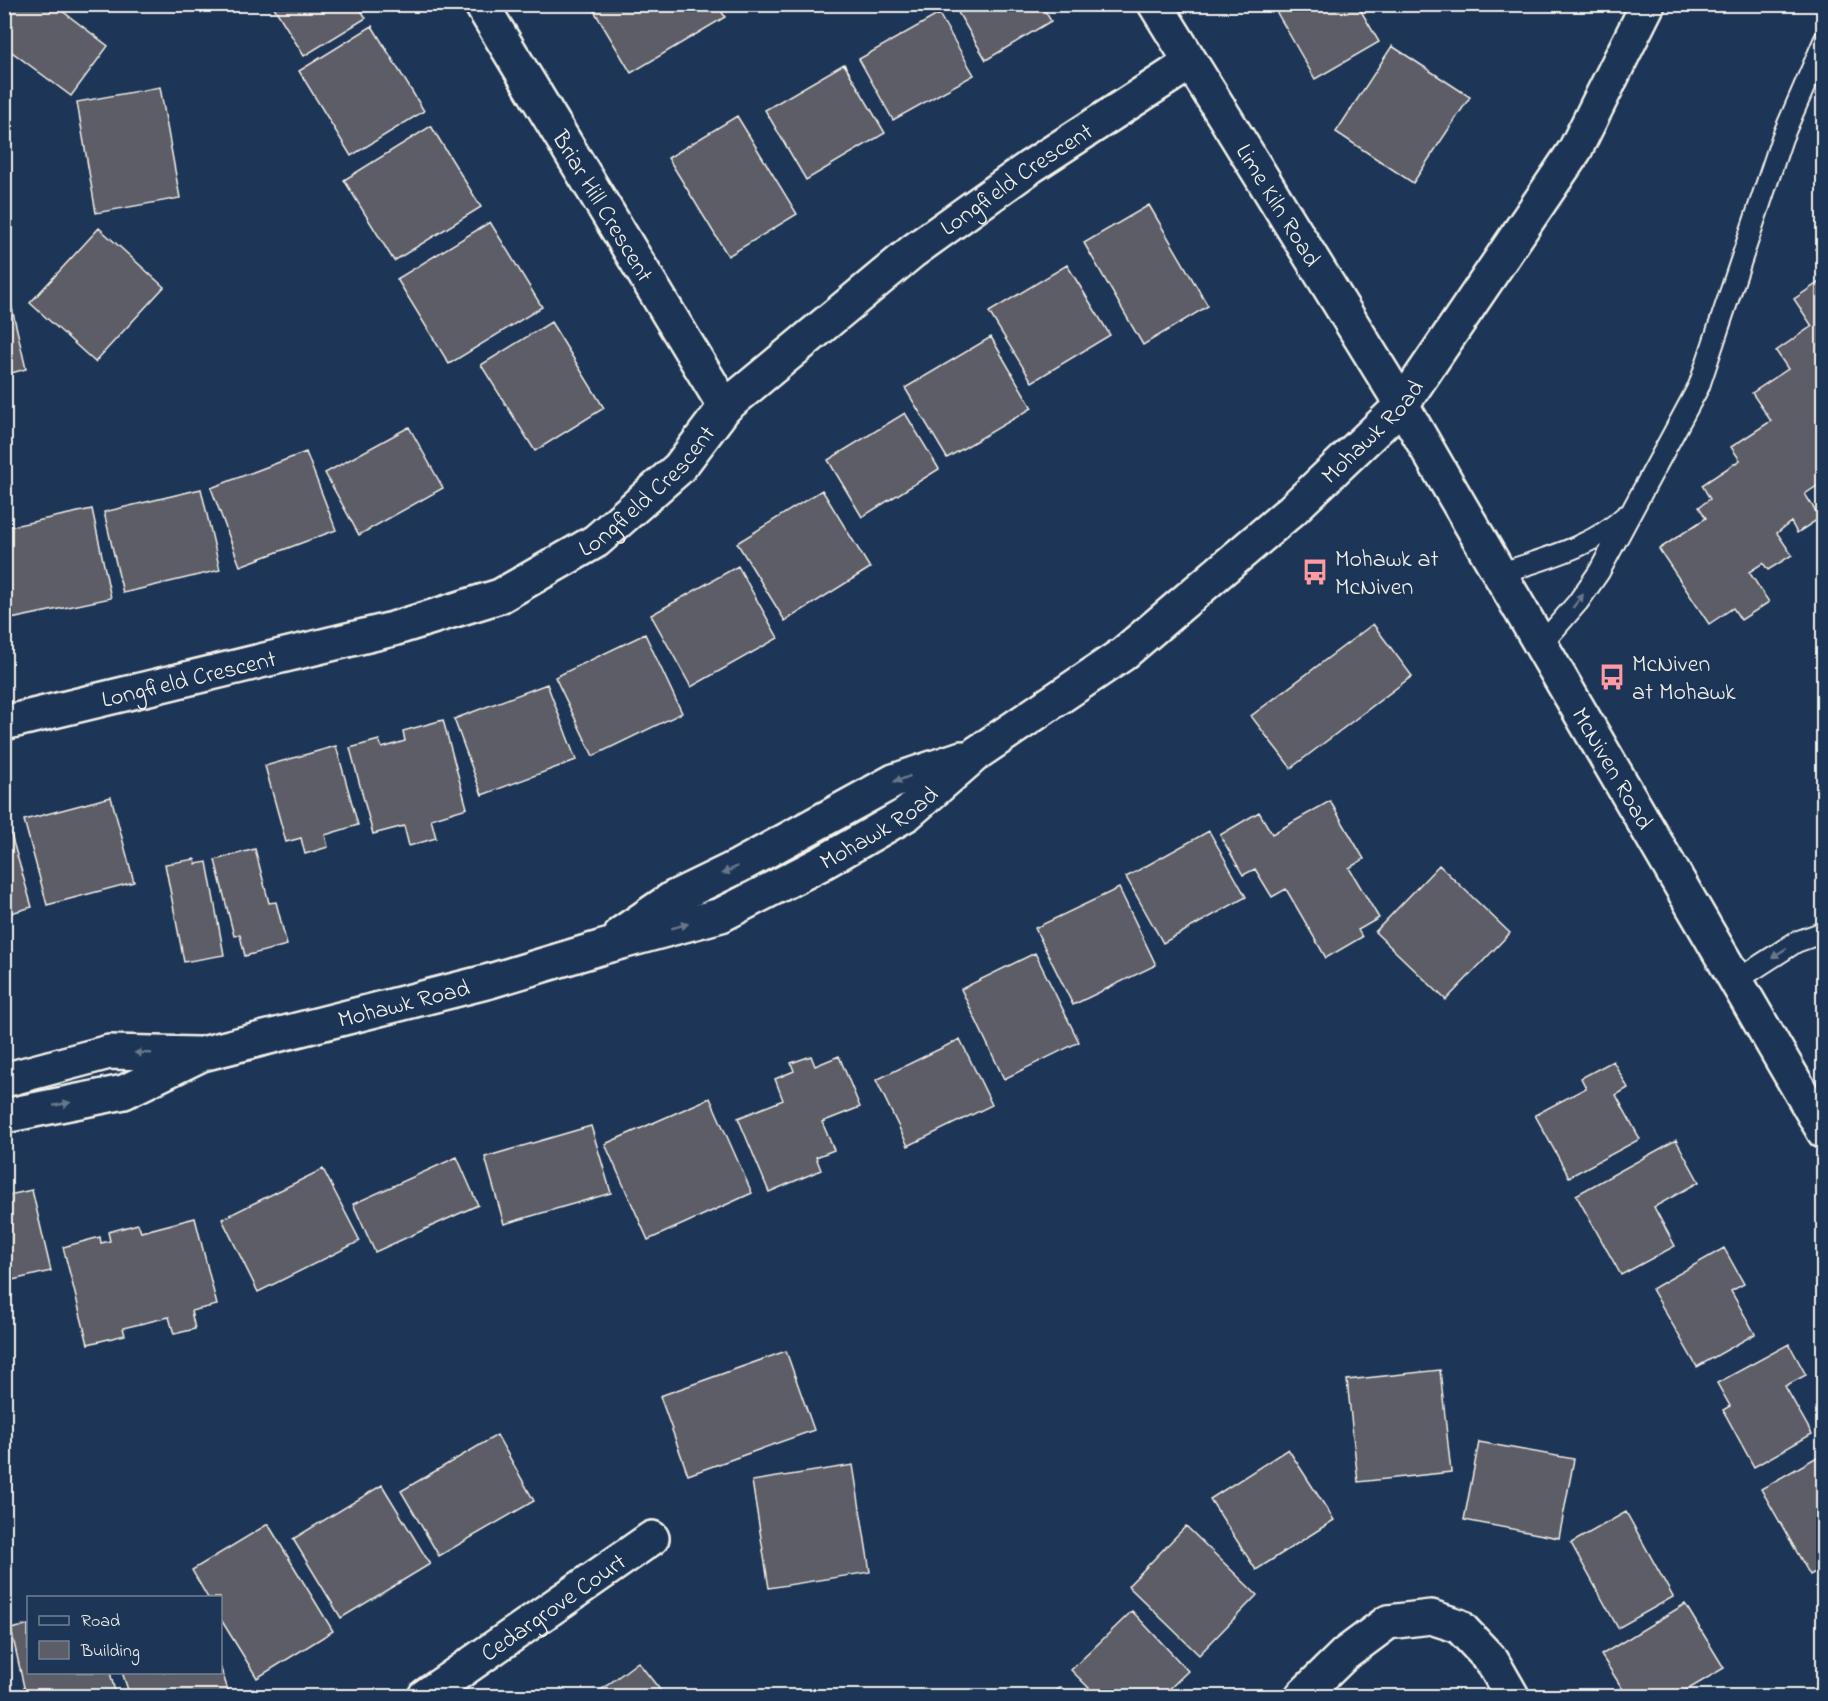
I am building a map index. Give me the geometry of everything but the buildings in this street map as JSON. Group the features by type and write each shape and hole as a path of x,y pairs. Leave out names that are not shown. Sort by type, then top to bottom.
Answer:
{"main road":[{"name":"Briar Hill Crescent","path":"481,4 725,407"},
{"name":"Lime Kiln Road","path":"1155,4 1402,405"},
{"name":"Mohawk Road","path":"4,1116 124,1092 202,1054 490,981 603,946 722,915 791,880 907,814 977,753 1123,654 1292,510 1402,405 1575,150 1648,4"},
{"name":"Longfield Crescent","path":"4,723 393,629 500,596 596,541 679,468 725,407 913,251 1030,167 1191,63"},
{"name":"McNiven Road","path":"1402,405 1824,1132"},
{"name":"Mohawk Road","path":"4,1080 109,1052 202,1054"},
{"name":"Cedargrove Court","path":"425,1696 652,1538"},
{"path":"1302,1696 1345,1653 1388,1622 1431,1617 1460,1626 1492,1661 1512,1696"}],"lane":[{"path":"1540,645 1578,602 1599,572 1629,512 1699,386 1782,138 1824,41"},
{"path":"1499,574 1582,545 1615,526 1629,512"},
{"path":"1737,980 1796,942 1824,932"}],"place":[{"name":"Mohawk at McNiven","path":"1315,572"},
{"name":"McNiven at Mohawk","path":"1612,677"}]}
